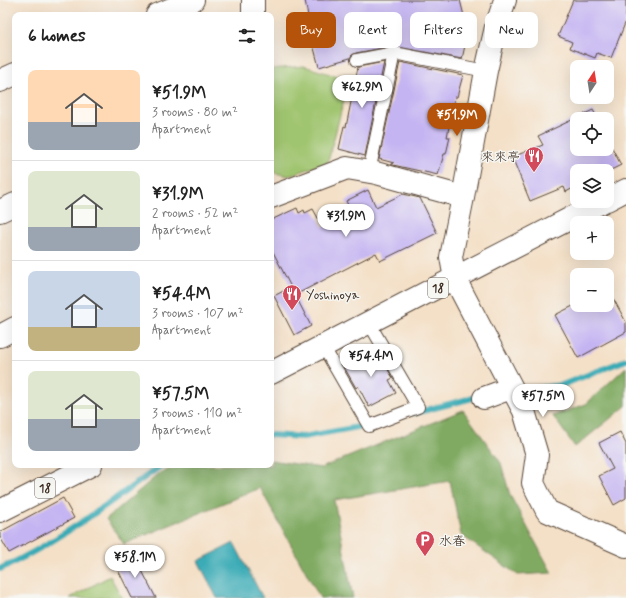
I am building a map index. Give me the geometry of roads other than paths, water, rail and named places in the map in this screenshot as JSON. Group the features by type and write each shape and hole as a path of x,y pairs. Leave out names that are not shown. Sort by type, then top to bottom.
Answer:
{"street":[{"path":"164,12 194,0"},
{"path":"253,0 253,12"},
{"path":"505,0 496,27 486,71 464,197 451,257 455,279 524,411 537,455 533,483 547,511 626,546"},
{"path":"0,81 12,75"},
{"path":"274,196 347,168 369,172 464,197"},
{"path":"614,196 626,190"},
{"path":"0,211 12,205"},
{"name":"18","path":"274,371 591,208"},
{"path":"0,336 12,330"},
{"path":"484,398 511,388"},
{"name":"18","path":"0,511 85,468"}],"lane":[{"path":"369,172 394,53"},
{"path":"357,60 394,53 486,71"},
{"path":"323,346 369,426 418,407 369,323"}],"water":[{"path":"234,543 263,598 217,598 198,561"}],"waterway":[{"path":"518,391 562,385 626,360"},
{"path":"415,413 480,396"},
{"path":"274,435 303,437 369,425"},
{"path":"0,569 43,547 158,468"}],"place":[{"name":"來來亭","path":"534,173"},
{"name":"Yoshinoya","path":"292,311"},
{"name":"水春","path":"425,557"}]}
